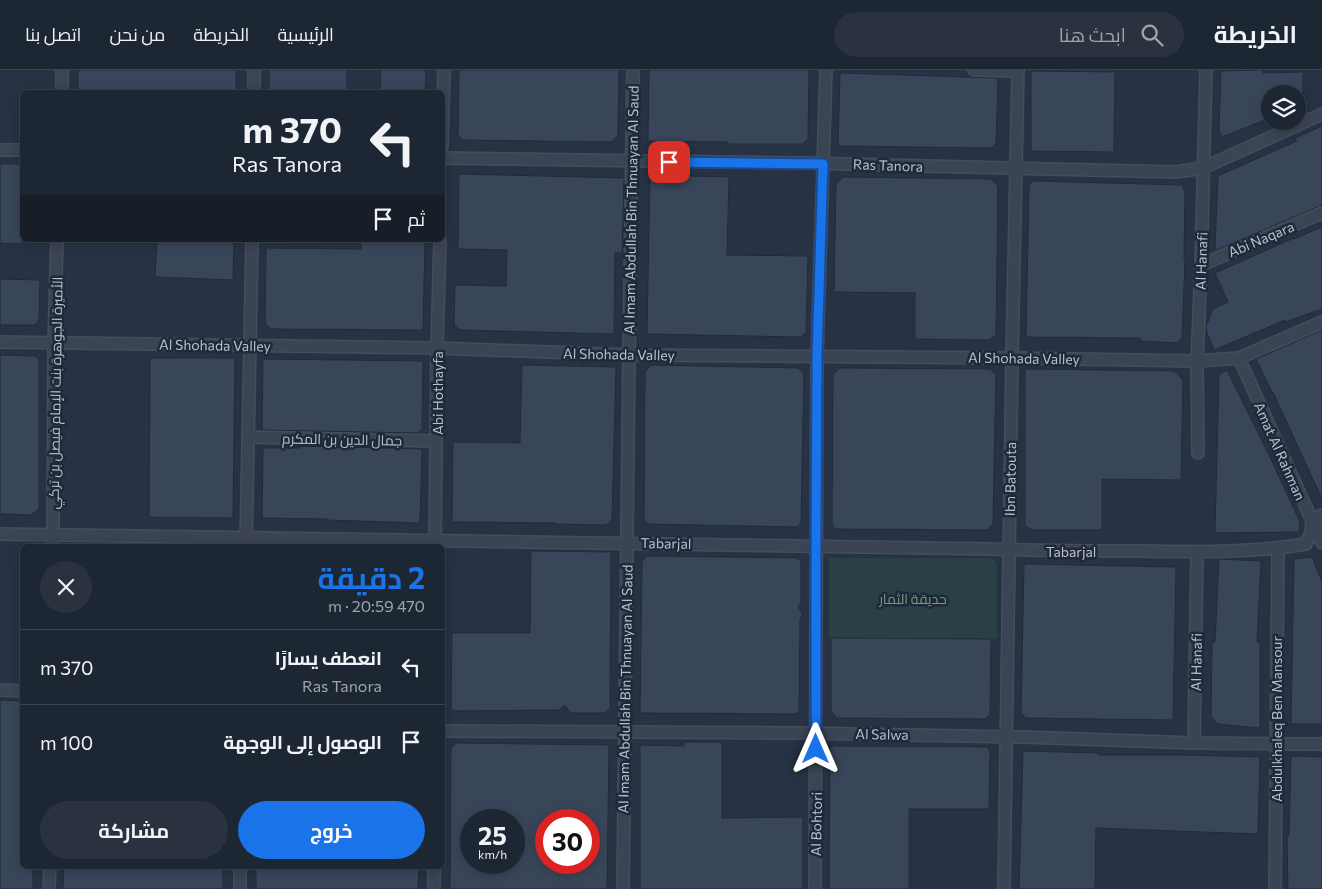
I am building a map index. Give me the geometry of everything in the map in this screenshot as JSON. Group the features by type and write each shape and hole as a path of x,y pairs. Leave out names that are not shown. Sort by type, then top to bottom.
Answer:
{"street":[{"path":"62,70 62,90"},
{"path":"254,70 254,90"},
{"path":"443,90 444,70"},
{"name":"Al Imam Abdullah Bin Thnuayan Al Saud","path":"623,889 633,70"},
{"name":"Al Bohtori","path":"815,889 817,356 826,70"},
{"path":"974,70 1018,70"},
{"name":"Ibn Batouta","path":"1004,889 1005,736 1018,70"},
{"name":"Al Hanafi","path":"1198,453 1197,361 1206,70"},
{"name":"Ras Tanora","path":"445,158 1176,172 1203,168 1322,114"},
{"path":"0,150 20,150"},
{"name":"Abi Naqara","path":"1201,266 1322,213"},
{"name":"الأميرة الجوهرة بنت الإمام فيصل بن تركي","path":"53,540 54,342 57,242"},
{"path":"246,542 252,242"},
{"name":"Abi Hothayfa","path":"435,543 440,242"},
{"name":"Al Shohada Valley","path":"0,342 437,348 629,355 1197,361 1239,358 1322,322"},
{"name":"Amat Al Rahman","path":"1239,358 1317,518 1322,543"},
{"name":"جمال الدين بن المكرم","path":"248,438 436,441"},
{"name":"Tabarjal","path":"0,534 53,540 435,543 626,542 1198,552 1278,549 1306,544 1317,518"},
{"name":"Abdulkhaleq Ben Mansour","path":"1275,889 1278,549"},
{"name":"Al Hanafi","path":"1194,743 1198,552"},
{"path":"0,690 20,691"},
{"name":"Al Salwa","path":"445,731 816,733 1005,736 1194,743 1322,744"},
{"path":"49,889 50,869"},
{"path":"240,869 240,889"},
{"path":"434,869 434,889"}],"green space":[{"name":"حديقة الثمار","path":"829,558 991,558 995,560 997,566 997,639 829,638"}],"building":[{"path":"78,70 236,70 236,90 78,90"},
{"path":"269,70 347,70 347,90 269,90"},
{"path":"381,70 426,70 425,90 380,90"},
{"path":"459,70 619,70 618,135 612,142 463,140 458,135"},
{"path":"649,70 809,70 808,139 803,144 648,141"},
{"path":"1263,70 1263,73 1303,72 1303,85 1261,85 1261,122 1222,137 1219,131 1221,71"},
{"path":"1031,71 1115,72 1114,152 1031,151"},
{"path":"840,73 996,78 998,80 996,143 992,148 838,146"},
{"path":"1322,126 1322,205 1217,250 1215,247 1218,176 1297,141 1295,138"},
{"path":"0,164 20,164 20,242 22,244 0,243"},
{"path":"459,174 624,178 622,253 615,253 614,334 460,330 454,325 455,285 506,286 507,250 458,249"},
{"path":"650,175 729,177 727,255 808,256 806,332 801,337 647,334"},
{"path":"843,177 991,179 998,186 996,335 989,340 915,339 915,293 834,292 836,184"},
{"path":"1034,181 1182,185 1185,193 1185,259 1182,337 1177,343 1140,341 1140,338 1026,337 1029,184"},
{"path":"1322,227 1322,309 1285,322 1285,320 1214,350 1206,327 1213,309 1228,302 1215,273"},
{"path":"157,242 234,242 233,280 155,277"},
{"path":"361,242 425,242 423,330 274,329 265,323 266,248 361,249"},
{"path":"0,279 40,280 39,320 35,325 0,325"},
{"path":"1322,330 1322,499 1256,359"},
{"path":"0,355 34,356 39,359 39,509 31,515 0,514"},
{"path":"150,358 235,358 233,518 149,517"},
{"path":"263,359 423,361 422,429 418,433 262,430"},
{"path":"522,365 616,367 612,519 606,525 452,522 453,442 520,443"},
{"path":"651,365 798,368 804,374 801,523 797,527 647,524 644,519 645,372"},
{"path":"840,368 990,369 996,375 993,523 988,530 835,529 832,523 833,374"},
{"path":"1025,369 1174,371 1183,380 1181,480 1102,479 1102,530 1033,530 1025,526"},
{"path":"1227,370 1300,522 1299,532 1215,533 1219,374"},
{"path":"300,446 422,449 420,523 262,518 263,448 300,448"},
{"path":"531,551 611,552 610,709 605,713 570,713 565,705 559,710 454,711 451,708 452,633 530,633"},
{"path":"647,556 797,558 801,562 801,604 798,606 802,613 800,620 799,711 796,714 640,713 642,562"},
{"path":"1312,557 1322,582 1322,724 1291,724 1294,559"},
{"path":"1219,559 1261,561 1257,642 1260,642 1260,728 1217,724 1211,716 1212,643 1215,642"},
{"path":"1024,564 1176,567 1173,720 1026,718 1021,713"},
{"path":"831,638 991,639 990,715 985,719 837,718 831,711"},
{"path":"0,700 20,701 20,869 33,869 33,889 0,889"},
{"path":"684,742 722,742 722,818 803,817 803,889 640,889 640,745 684,746"},
{"path":"456,743 609,745 607,889 450,889 451,748"},
{"path":"830,746 987,747 990,752 989,809 909,809 909,889 829,889"},
{"path":"1023,751 1098,753 1098,755 1260,757 1258,834 1096,828 1095,889 1019,889"},
{"path":"1291,756 1322,757 1322,889 1288,889 1287,835 1289,835"},
{"path":"64,869 223,869 223,889 63,889"},
{"path":"256,869 419,869 418,889 256,889"}],"route":[{"path":"669,162 823,164 817,356 816,749"}]}
